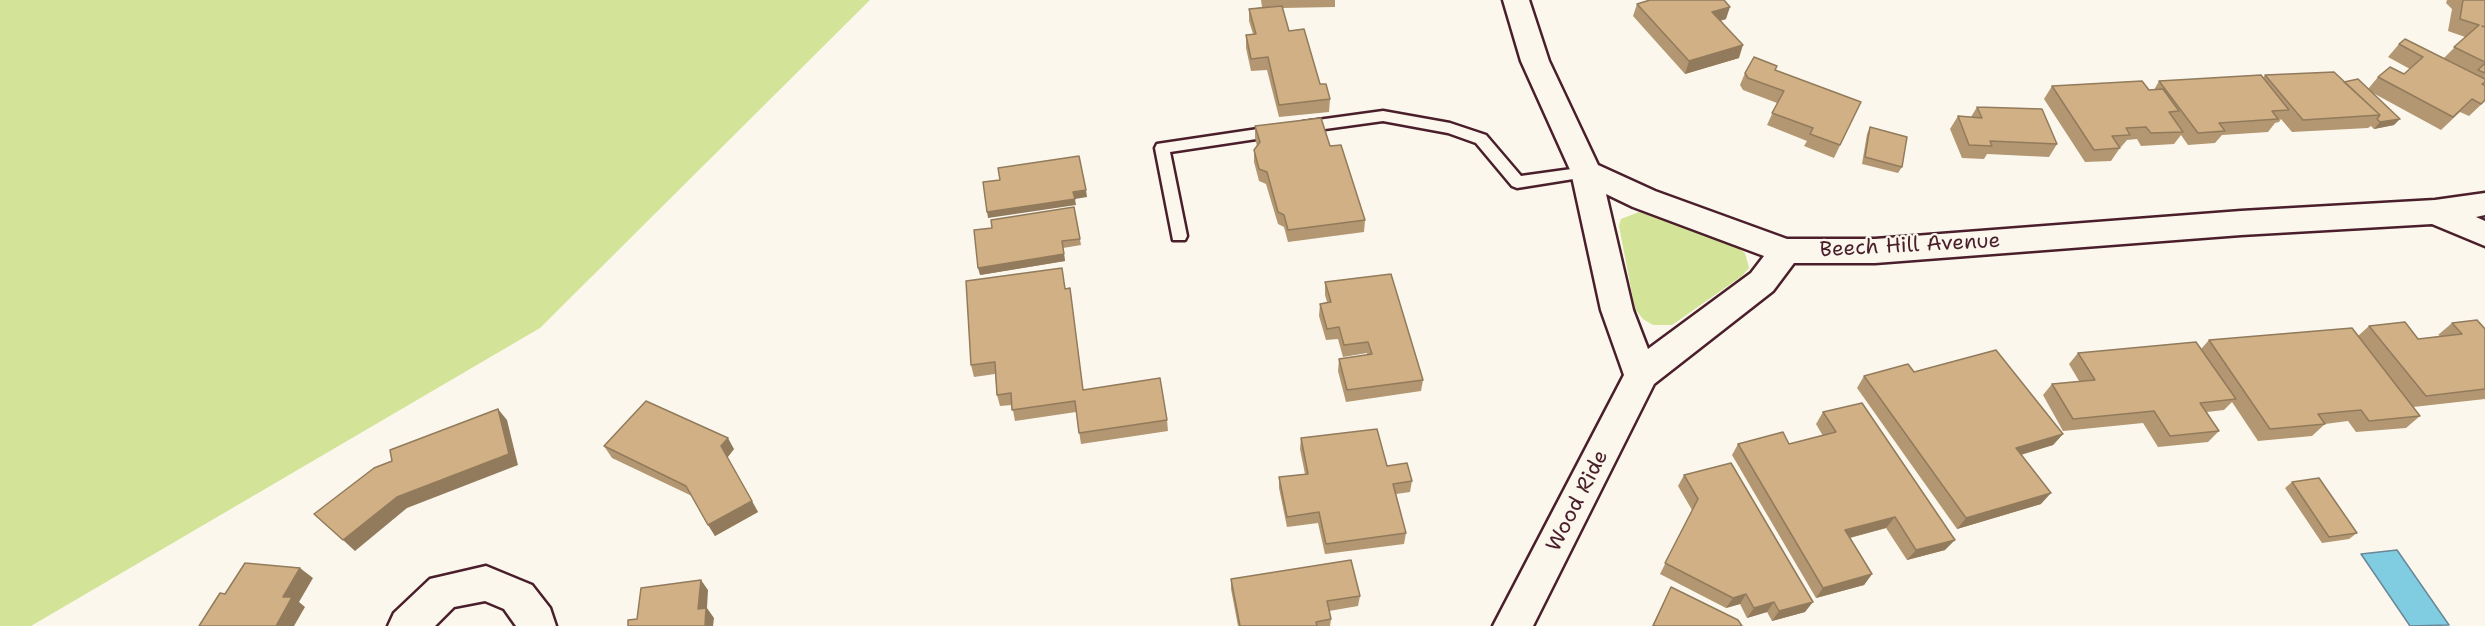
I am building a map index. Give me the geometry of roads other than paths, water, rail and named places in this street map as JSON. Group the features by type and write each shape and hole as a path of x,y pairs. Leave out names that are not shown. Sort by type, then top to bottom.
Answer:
{"street":[{"path":"1516,0 1535,61 1586,172 1617,310 1641,375"},
{"name":"Beech Hill Avenue","path":"1586,172 1644,199 1785,251 1875,252 2241,223 2434,212 2485,204"},
{"name":"Beech Hill Avenue","path":"2434,212 2485,234"},
{"name":"Wood Ride","path":"1513,626 1607,446 1641,375 1686,338 1762,282 1785,251"},
{"path":"408,626 444,591 486,583 518,597 536,621 536,626"}],"lane":[{"path":"1179,236 1162,148 1383,116 1450,128 1481,139 1517,182 1586,172"}],"water":[{"path":"2397,550 2449,625 2410,626 2361,554"}]}
